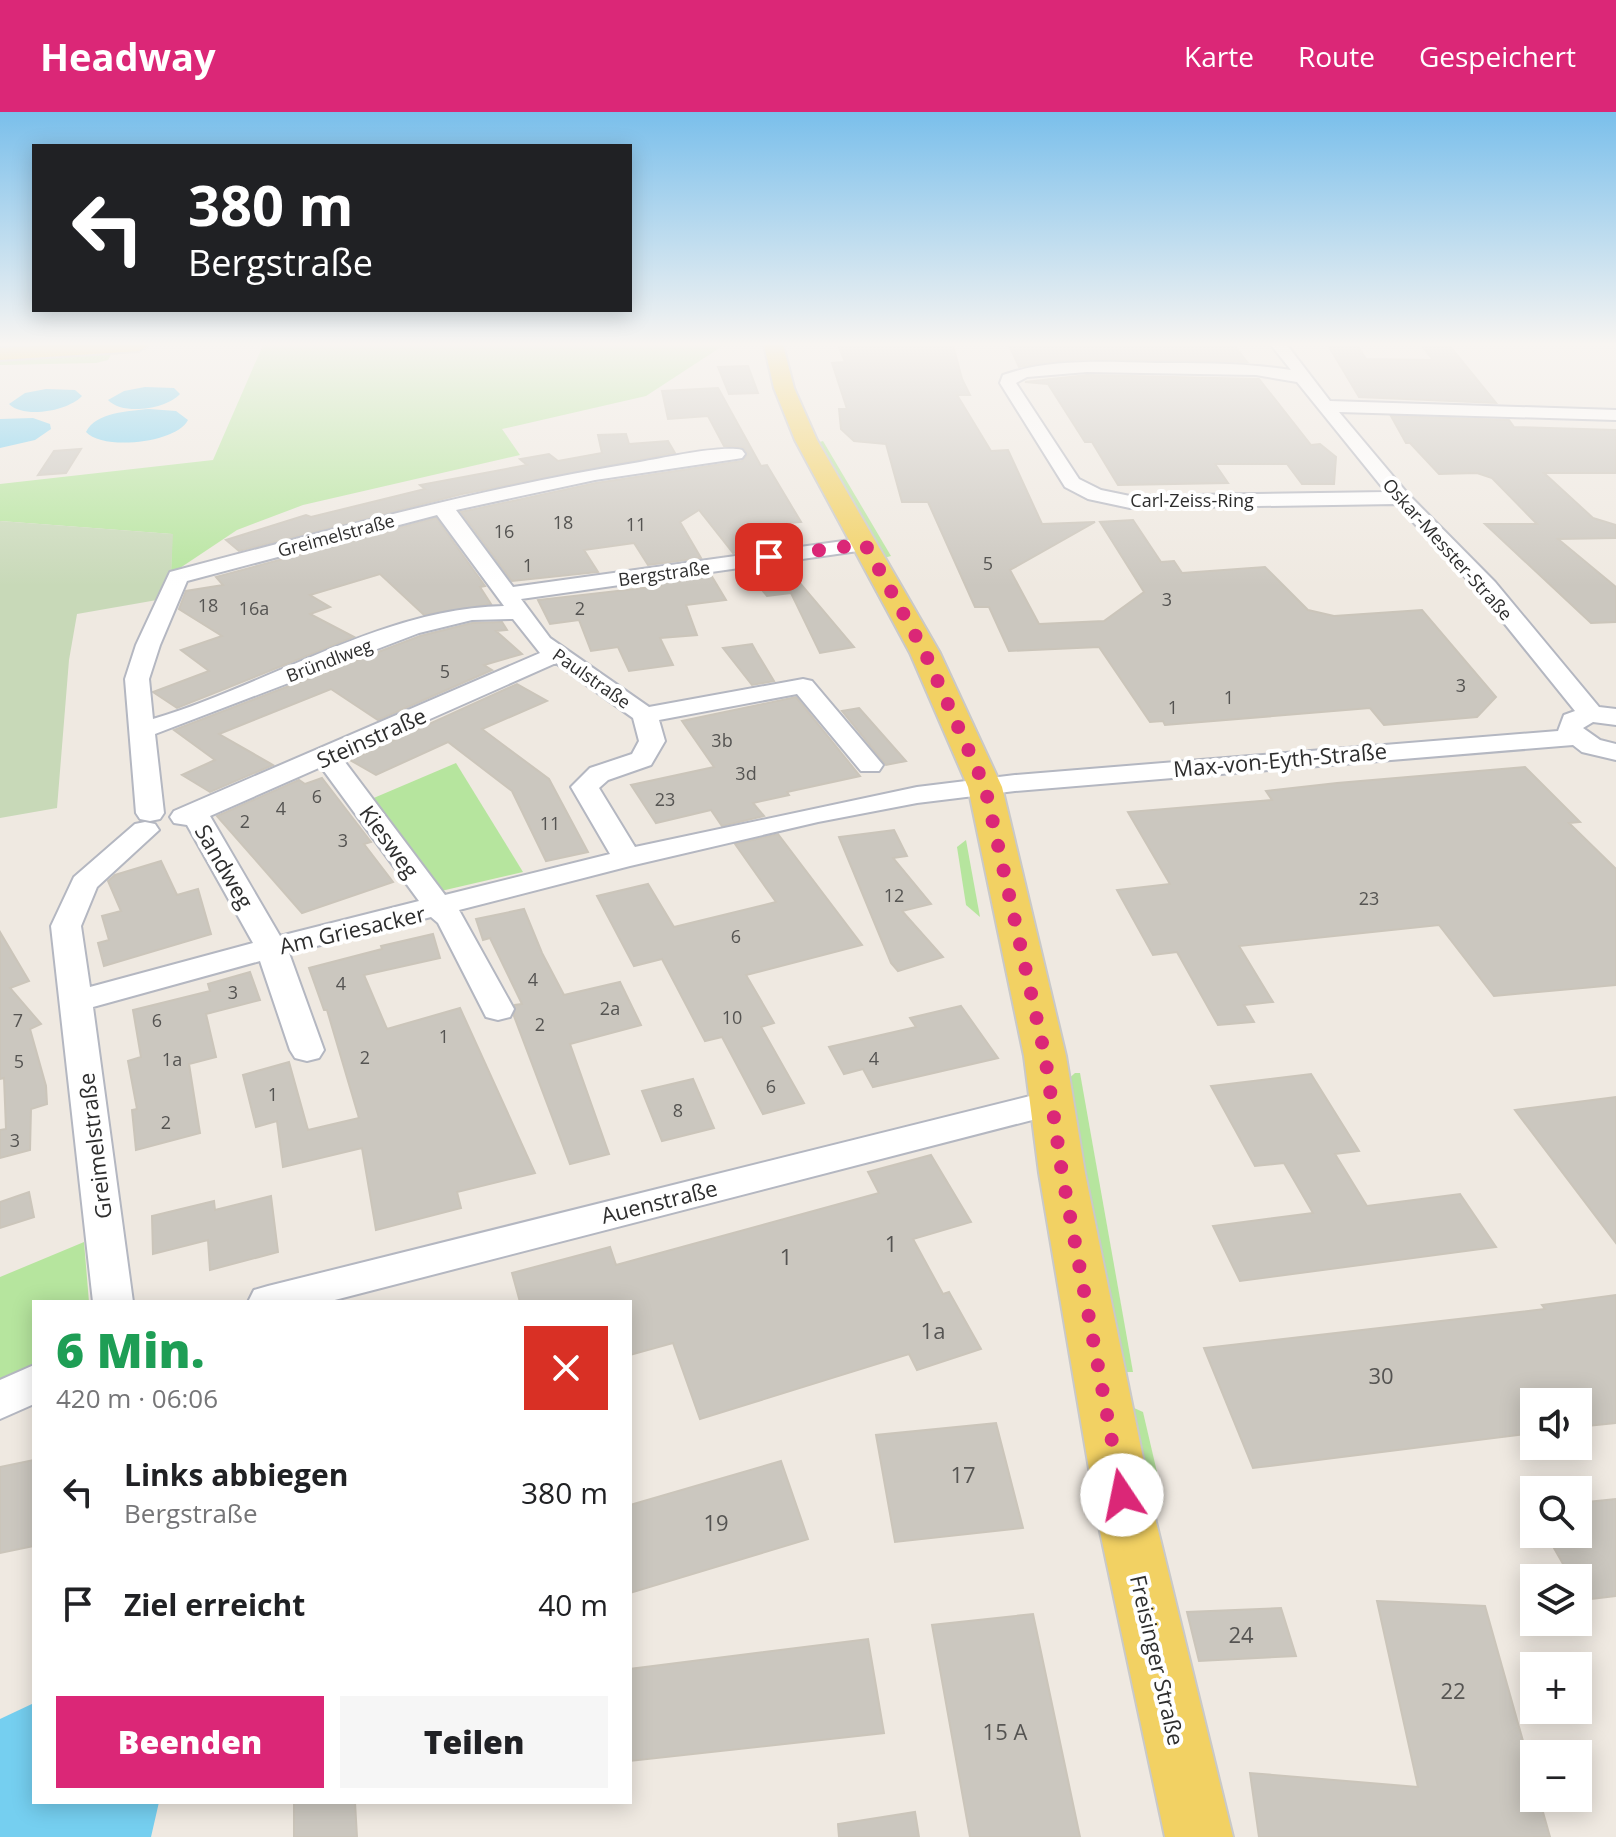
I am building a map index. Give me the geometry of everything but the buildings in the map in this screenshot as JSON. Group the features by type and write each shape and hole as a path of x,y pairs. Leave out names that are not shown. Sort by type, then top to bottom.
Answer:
{"main road":[{"name":"Freisinger Straße","path":"800,426 925,653 985,787 1042,1041 1050,1103 1127,1522 1199,1837"}],"street":[{"name":"Carl-Zeiss-Ring","path":"1035,426 1072,483 1095,495 1130,502 1401,498"},
{"name":"Oskar-Messter-Straße","path":"1341,426 1401,498 1487,587 1603,716"},
{"name":"Greimelstraße","path":"113,1300 66,926 84,883 147,822 137,679 148,645 178,577 439,507 625,468 736,454"},
{"name":"Paulstraße","path":"439,507 449,514 542,643 645,715 803,686 870,765"},
{"name":"Bergstraße","path":"516,603 865,544"},
{"name":"Bründlweg","path":"141,730 411,628 516,603"},
{"name":"Steinstraße","path":"147,822 171,828 190,816 557,654"},
{"path":"627,858 585,787 599,774 642,759 652,741 645,715"},
{"path":"1575,737 1570,724 1580,716 1603,716"},
{"name":"Max-von-Eyth-Straße","path":"985,787 1360,752 1575,737 1591,746 1616,752"},
{"name":"Kiesweg","path":"327,756 439,908 451,919 498,1009"},
{"name":"Am Griesacker","path":"77,1001 271,948 627,858 818,814 917,795 985,787"},
{"name":"Sandweg","path":"190,816 271,948 307,1050"},
{"name":"Auenstraße","path":"275,1300 1050,1103"},
{"path":"0,1401 32,1384"}],"green space":[{"path":"228,426 517,426 502,429 520,455 303,505 237,530 171,574 172,534 0,521 0,484 213,460"},
{"path":"823,441 891,556 884,558 816,443"},
{"path":"0,521 173,534 171,574 157,600 77,614 69,660 57,808 0,818"},
{"path":"456,763 523,872 441,891 369,800"},
{"path":"966,840 980,917 966,905 957,847"},
{"path":"1075,1073 1080,1073 1133,1372 1125,1372 1066,1081"},
{"path":"84,1242 89,1300 32,1300 32,1367 0,1385 0,1277"},
{"path":"1134,1408 1143,1412 1163,1498 1162,1506 1157,1510 1147,1504 1128,1413"}],"water":[{"path":"0,426 50,426 51,429 35,440 0,448"},
{"path":"91,426 183,426 170,434 139,442 108,441 86,432"},
{"path":"32,1704 32,1804 159,1804 151,1837 0,1837 0,1719"}],"route":[{"path":"769,557 865,544 925,653 985,787 1045,1056 1062,1173 1122,1495"}]}
